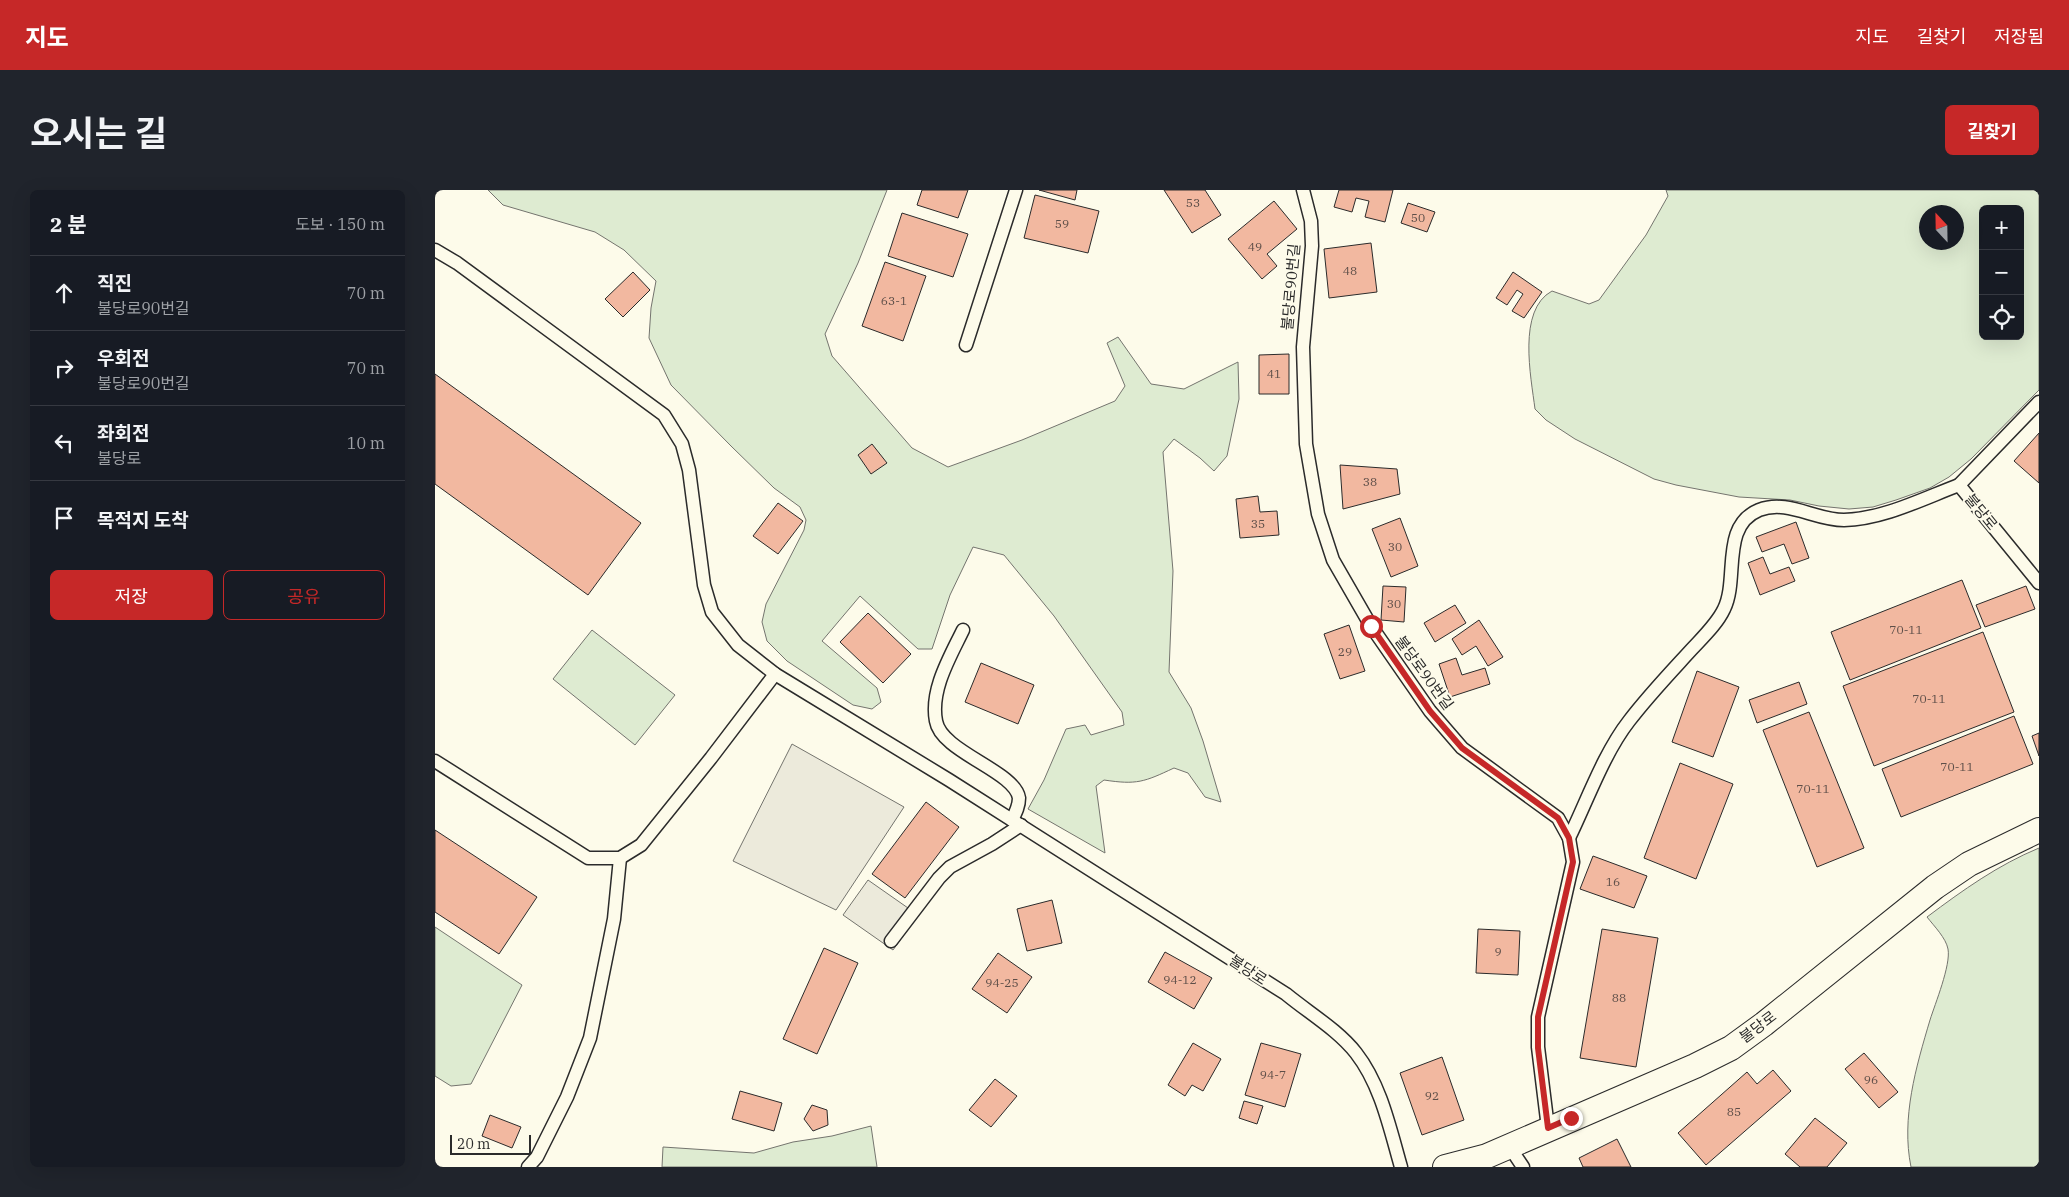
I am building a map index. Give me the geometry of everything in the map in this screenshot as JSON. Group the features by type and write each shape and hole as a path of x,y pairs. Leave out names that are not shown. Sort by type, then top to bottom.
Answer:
{"street":[{"name":"불당로","path":"1445,1167 1487,1156 1695,1066 1731,1048 1764,1024 1935,886 1969,864 2039,830"}],"lane":[{"path":"966,345 1016,190"},
{"name":"불당로90번길","path":"1303,190 1311,221 1312,246 1303,347 1307,444 1318,514 1333,560 1371,626 1430,711 1462,748 1558,818 1569,838 1573,862 1538,1017 1538,1048 1548,1128"},
{"name":"불당로","path":"435,250 465,269 664,415 681,444 689,470 704,585 712,612 738,645 775,674 1021,825 1286,994 1338,1035 1356,1053 1371,1077 1401,1167"},
{"name":"불당로","path":"2039,402 1959,485 2039,583"},
{"path":"1569,838 1610,750 1628,722 1706,633 1725,608 1732,584 1732,558 1736,535 1745,520 1757,511 1773,506 1792,508 1818,516 1842,520 1869,517 1959,485"},
{"path":"891,941 939,878 951,867 993,844 1021,825 1019,796 1012,784 968,755 944,736 936,724 934,708 939,688 963,630"},
{"path":"435,761 588,858 620,858 641,845 775,674"},
{"path":"528,1167 537,1157 567,1097 589,1038 614,919 620,858"},
{"path":"1509,1146 1523,1167"}],"green space":[{"path":"488,190 887,190 858,263 825,334 832,356 912,448 948,467 1022,440 1115,401 1125,386 1107,343 1118,337 1151,384 1184,389 1238,362 1239,399 1227,456 1214,471 1174,439 1163,452 1173,571 1169,672 1191,708 1221,802 1205,797 1188,773 1174,768 1140,781 1104,780 1096,786 1105,853 1028,809 1044,780 1066,729 1085,725 1091,735 1124,725 1122,712 1054,616 1004,555 973,547 950,595 932,649 918,649 860,596 822,641 877,688 881,702 872,709 853,705 787,661 767,641 762,622 766,604 804,530 806,520 800,507 774,488 671,385 649,338 651,308 656,281 624,250 595,232 503,205"},
{"path":"1666,190 2039,190 2039,390 1971,459 1949,477 1930,488 1873,507 1849,509 1819,506 1790,500 1739,497 1654,479 1575,439 1546,420 1535,409 1529,363 1530,328 1534,313 1541,300 1552,291 1589,304 1599,300 1646,235 1668,196"},
{"path":"592,630 675,695 635,745 553,679"},
{"path":"2039,848 2039,1167 1911,1167 1908,1149 1908,1130 1911,1093 1930,1020 1945,974 1948,956 1945,941 1927,917 1981,879 2009,862"},
{"path":"435,927 522,985 471,1084 451,1086 435,1076"},
{"path":"871,1126 877,1167 662,1167 663,1147 754,1153 793,1142 832,1136"}],"shaded area":[{"path":"792,744 904,807 836,910 733,861"},
{"path":"868,880 918,915 893,950 843,915"}],"building":[{"path":"922,190 968,190 958,218 917,205"},
{"path":"1039,190 1077,190 1075,200"},
{"path":"1164,190 1205,190 1221,215 1192,233"},
{"path":"1339,190 1393,190 1385,222 1365,217 1369,201 1356,198 1352,212 1334,207"},
{"path":"1035,195 1099,211 1088,253 1024,238"},
{"path":"1274,201 1297,229 1267,254 1277,266 1262,279 1228,239"},
{"path":"1408,203 1435,212 1427,232 1401,223"},
{"path":"902,213 968,234 953,277 888,256"},
{"path":"1371,243 1377,292 1329,298 1324,249"},
{"path":"885,262 926,276 903,341 862,326"},
{"path":"633,272 650,290 623,317 605,299"},
{"path":"1513,272 1542,292 1524,318 1512,311 1523,294 1517,290 1507,305 1496,298"},
{"path":"1289,354 1289,394 1259,394 1259,355"},
{"path":"435,374 641,523 588,595 435,484"},
{"path":"2039,433 2039,483 2014,461"},
{"path":"872,444 887,463 871,474 858,455"},
{"path":"1340,465 1397,469 1400,494 1343,509"},
{"path":"1258,496 1260,512 1277,511 1279,535 1240,538 1236,499"},
{"path":"778,503 803,521 778,554 753,536"},
{"path":"1400,518 1418,566 1391,577 1372,529"},
{"path":"1796,522 1809,558 1792,564 1784,544 1762,552 1756,537"},
{"path":"1763,557 1770,574 1789,567 1795,581 1760,595 1748,563"},
{"path":"1962,580 1981,628 1850,680 1831,632"},
{"path":"1383,586 1406,587 1404,622 1381,620"},
{"path":"2026,586 2035,609 1985,627 1976,605"},
{"path":"1455,605 1466,623 1435,642 1424,623"},
{"path":"868,613 911,654 883,683 840,642"},
{"path":"1479,620 1503,657 1488,666 1476,646 1462,655 1452,639"},
{"path":"1349,625 1365,671 1340,679 1324,634"},
{"path":"1983,632 2014,712 1874,766 1843,686"},
{"path":"1456,658 1462,675 1485,668 1490,684 1450,697 1439,664"},
{"path":"981,663 1034,685 1018,724 965,702"},
{"path":"1697,671 1739,687 1713,757 1672,742"},
{"path":"1799,682 1807,704 1757,723 1749,700"},
{"path":"1809,712 1864,848 1817,867 1763,730"},
{"path":"2014,716 2033,764 1901,817 1882,769"},
{"path":"2039,733 2039,756 2032,736"},
{"path":"1680,763 1733,784 1696,879 1644,858"},
{"path":"926,802 959,827 905,898 872,874"},
{"path":"435,830 537,897 499,954 435,912"},
{"path":"1593,856 1647,876 1634,908 1580,889"},
{"path":"1052,900 1062,943 1027,951 1017,909"},
{"path":"1478,929 1520,931 1518,975 1476,973"},
{"path":"1602,929 1658,938 1636,1067 1580,1058"},
{"path":"824,948 858,963 817,1054 783,1039"},
{"path":"1165,952 1212,978 1194,1009 1148,982"},
{"path":"998,953 1032,977 1007,1013 972,989"},
{"path":"1193,1043 1221,1059 1203,1091 1192,1085 1185,1096 1168,1085"},
{"path":"1261,1043 1301,1054 1285,1107 1245,1095"},
{"path":"1864,1053 1898,1092 1879,1108 1845,1069"},
{"path":"1442,1057 1464,1120 1422,1135 1400,1073"},
{"path":"1773,1070 1791,1091 1706,1165 1678,1133 1747,1072 1757,1084"},
{"path":"995,1079 1017,1096 991,1127 969,1110"},
{"path":"740,1091 782,1103 774,1131 732,1119"},
{"path":"1244,1101 1263,1106 1257,1124 1239,1118"},
{"path":"812,1105 827,1110 828,1125 813,1131 804,1119"},
{"path":"490,1115 521,1127 512,1148 482,1136"},
{"path":"1815,1118 1847,1143 1827,1167 1800,1167 1785,1154"},
{"path":"1617,1139 1631,1167 1583,1167 1579,1158"}],"route":[{"path":"1371,626 1430,711 1462,748 1558,818 1569,838 1573,862 1538,1017 1538,1048 1548,1128 1571,1118"}]}
